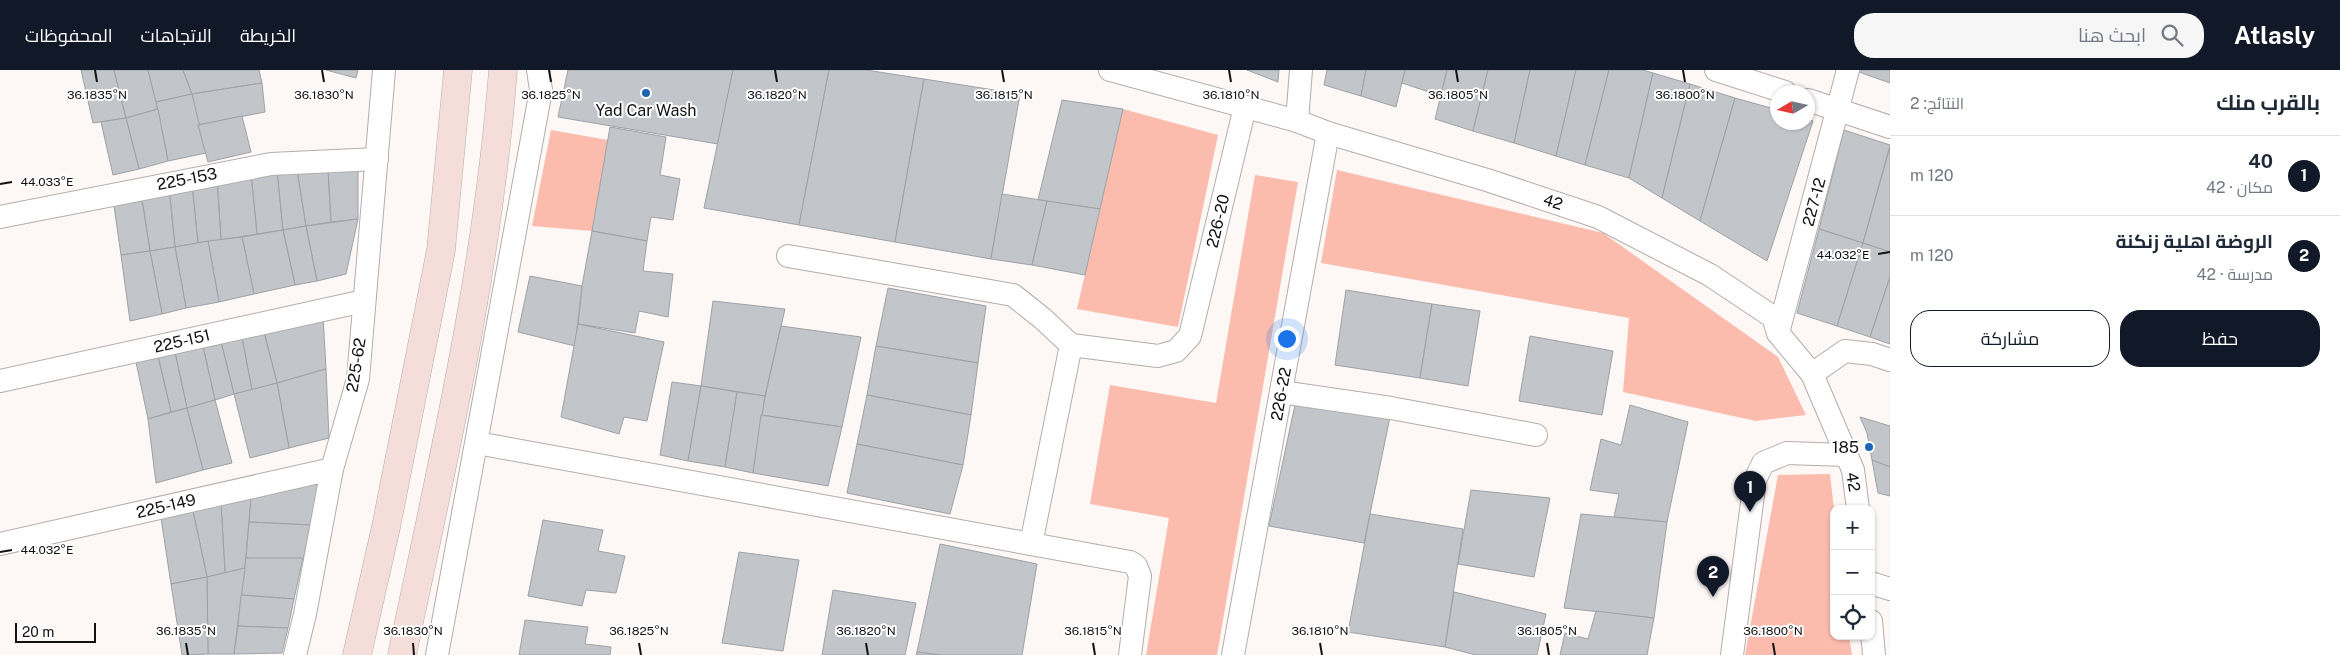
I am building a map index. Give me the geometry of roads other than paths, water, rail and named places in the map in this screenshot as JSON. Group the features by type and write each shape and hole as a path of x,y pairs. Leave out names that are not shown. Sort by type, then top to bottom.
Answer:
{"main road":[{"path":"357,655 386,527 441,250 458,70"},
{"path":"402,655 464,361 488,221 506,75"}],"street":[{"name":"225-62","path":"295,655 305,614 332,470 358,379 384,70"},
{"path":"437,655 541,90 538,70"},
{"name":"42","path":"1110,70 1297,121 1328,133 1487,180 1598,217 1710,275 1772,317 1778,333 1812,374 1853,470 1857,505"},
{"path":"1297,121 1301,70"},
{"path":"1716,70 1770,87"},
{"name":"227-12","path":"1778,333 1839,110 1848,70"},
{"path":"1815,102 1890,127"},
{"name":"226-20","path":"1071,345 1158,356 1176,350 1190,336 1245,107"},
{"name":"226-22","path":"1232,655 1328,133"},
{"name":"225-153","path":"0,217 271,164 377,159"},
{"path":"788,256 1013,295 1042,318 1071,345 1031,544"},
{"name":"225-151","path":"0,382 364,301"},
{"path":"1812,374 1845,352 1872,354 1890,360"},
{"path":"1281,392 1390,408 1536,435"},
{"path":"477,443 1130,562 1136,566 1140,579 1130,655"},
{"path":"1732,655 1755,480 1763,463 1787,453 1846,455"},
{"name":"225-149","path":"0,544 332,470"},
{"path":"1875,584 1890,589"},
{"path":"1873,640 1874,655"}],"place":[{"name":"Yad Car Wash","path":"646,93"},
{"name":"185","path":"1869,447"},
{"name":"40","path":"1750,512"},
{"name":"الروضة اهلية زنكنة","path":"1713,597"}]}
